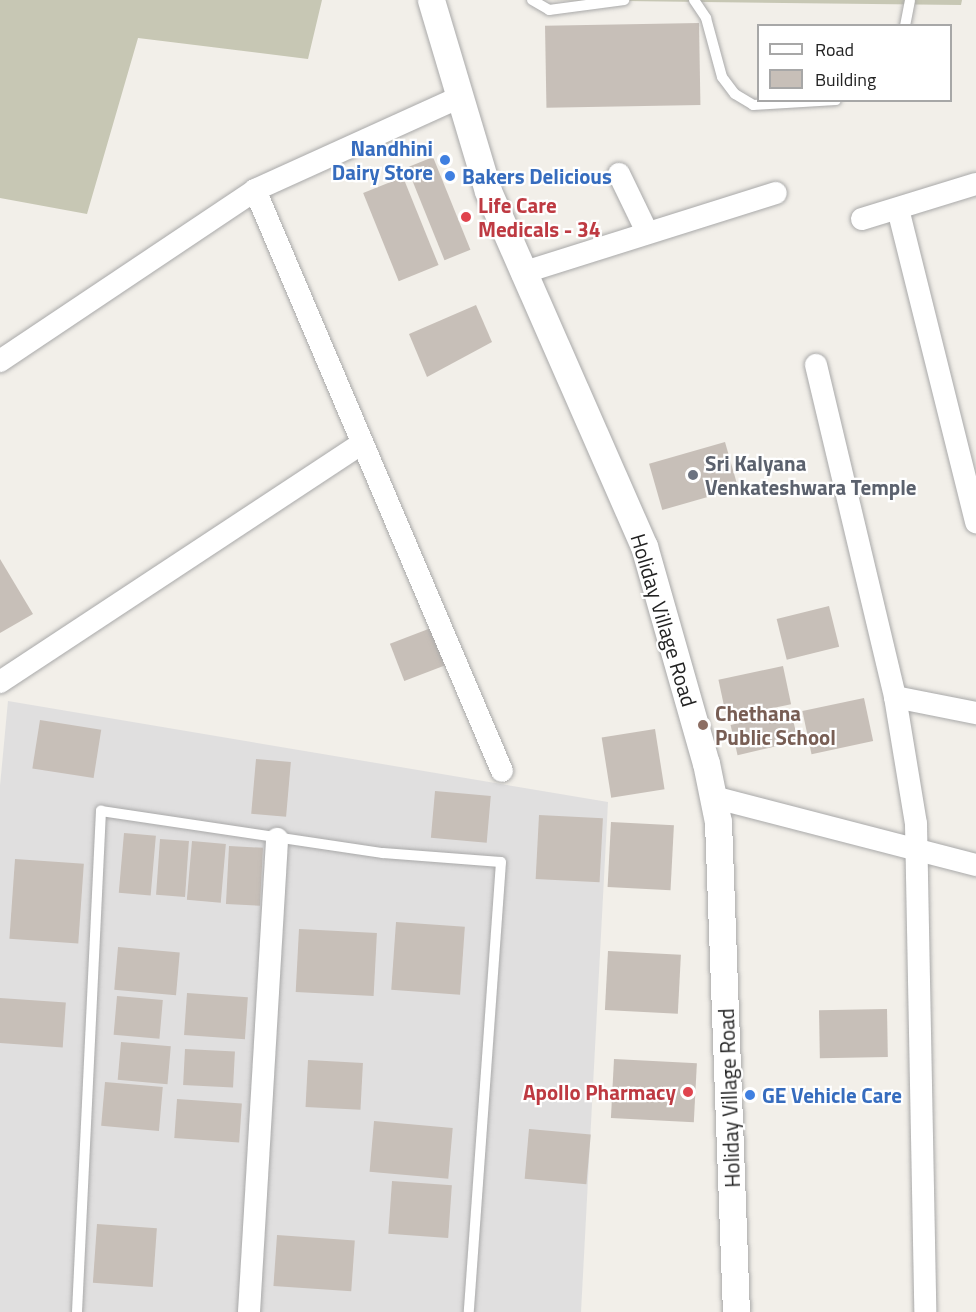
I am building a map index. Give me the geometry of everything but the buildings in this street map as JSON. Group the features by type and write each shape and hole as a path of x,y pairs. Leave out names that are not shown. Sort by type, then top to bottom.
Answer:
{"street":[{"name":"Holiday Village Road","path":"431,0 488,191 522,273 644,546 712,797 723,924 736,1312"},
{"path":"0,361 255,190 460,97"},
{"path":"619,174 647,232"},
{"path":"862,219 976,184"},
{"path":"255,190 360,444 502,771"},
{"path":"522,273 776,193"},
{"path":"898,209 976,522"},
{"path":"816,365 895,697 918,851 925,1312"},
{"path":"0,682 360,444"},
{"path":"895,697 976,713"},
{"path":"712,797 976,865"},
{"path":"249,1312 277,839"}],"lane":[{"path":"531,0 549,10 624,0"},
{"path":"694,0 706,18 722,77 735,94 753,105 803,102"},
{"path":"905,24 910,0"},
{"path":"77,1312 101,811 277,839 501,862 469,1312"}],"shaded area":[{"path":"0,0 322,0 308,59 138,38 87,214 0,198"},
{"path":"542,0 962,0 961,5"},
{"path":"8,701 608,802 581,1312 0,1312 0,786"}],"place":[{"name":"Nandhini Dairy Store","path":"445,160"},
{"name":"Bakers Delicious","path":"450,176"},
{"name":"Life Care Medicals - 34","path":"466,217"},
{"name":"Sri Kalyana Venkateshwara Temple","path":"693,475"},
{"name":"Chethana Public School","path":"703,725"},
{"name":"Apollo Pharmacy","path":"688,1092"},
{"name":"GE Vehicle Care","path":"750,1095"}]}
